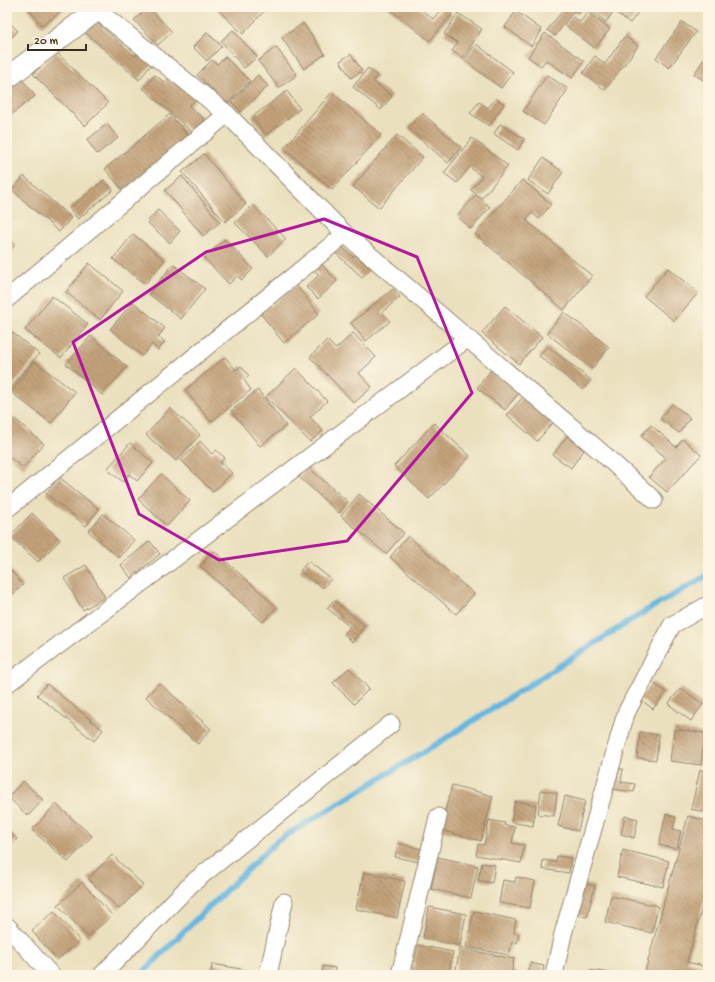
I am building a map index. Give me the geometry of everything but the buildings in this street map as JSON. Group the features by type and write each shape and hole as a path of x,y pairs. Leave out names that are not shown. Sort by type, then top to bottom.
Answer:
{"street":[{"path":"10,71 99,9 227,114 345,234 468,338 654,500"},
{"path":"7,299 227,114"},
{"path":"7,509 345,234"},
{"path":"7,684 468,338"},
{"path":"554,975 563,934 626,713 672,625 708,605"},
{"path":"102,975 192,884 391,724"},
{"path":"400,975 438,817"},
{"path":"268,975 284,902"},
{"path":"7,926 51,975"}],"highlighted area":[{"path":"324,219 417,257 472,393 347,541 219,560 139,514 73,342 206,252"}],"waterway":[{"path":"141,975 277,841 435,745 644,612 708,575"}]}
